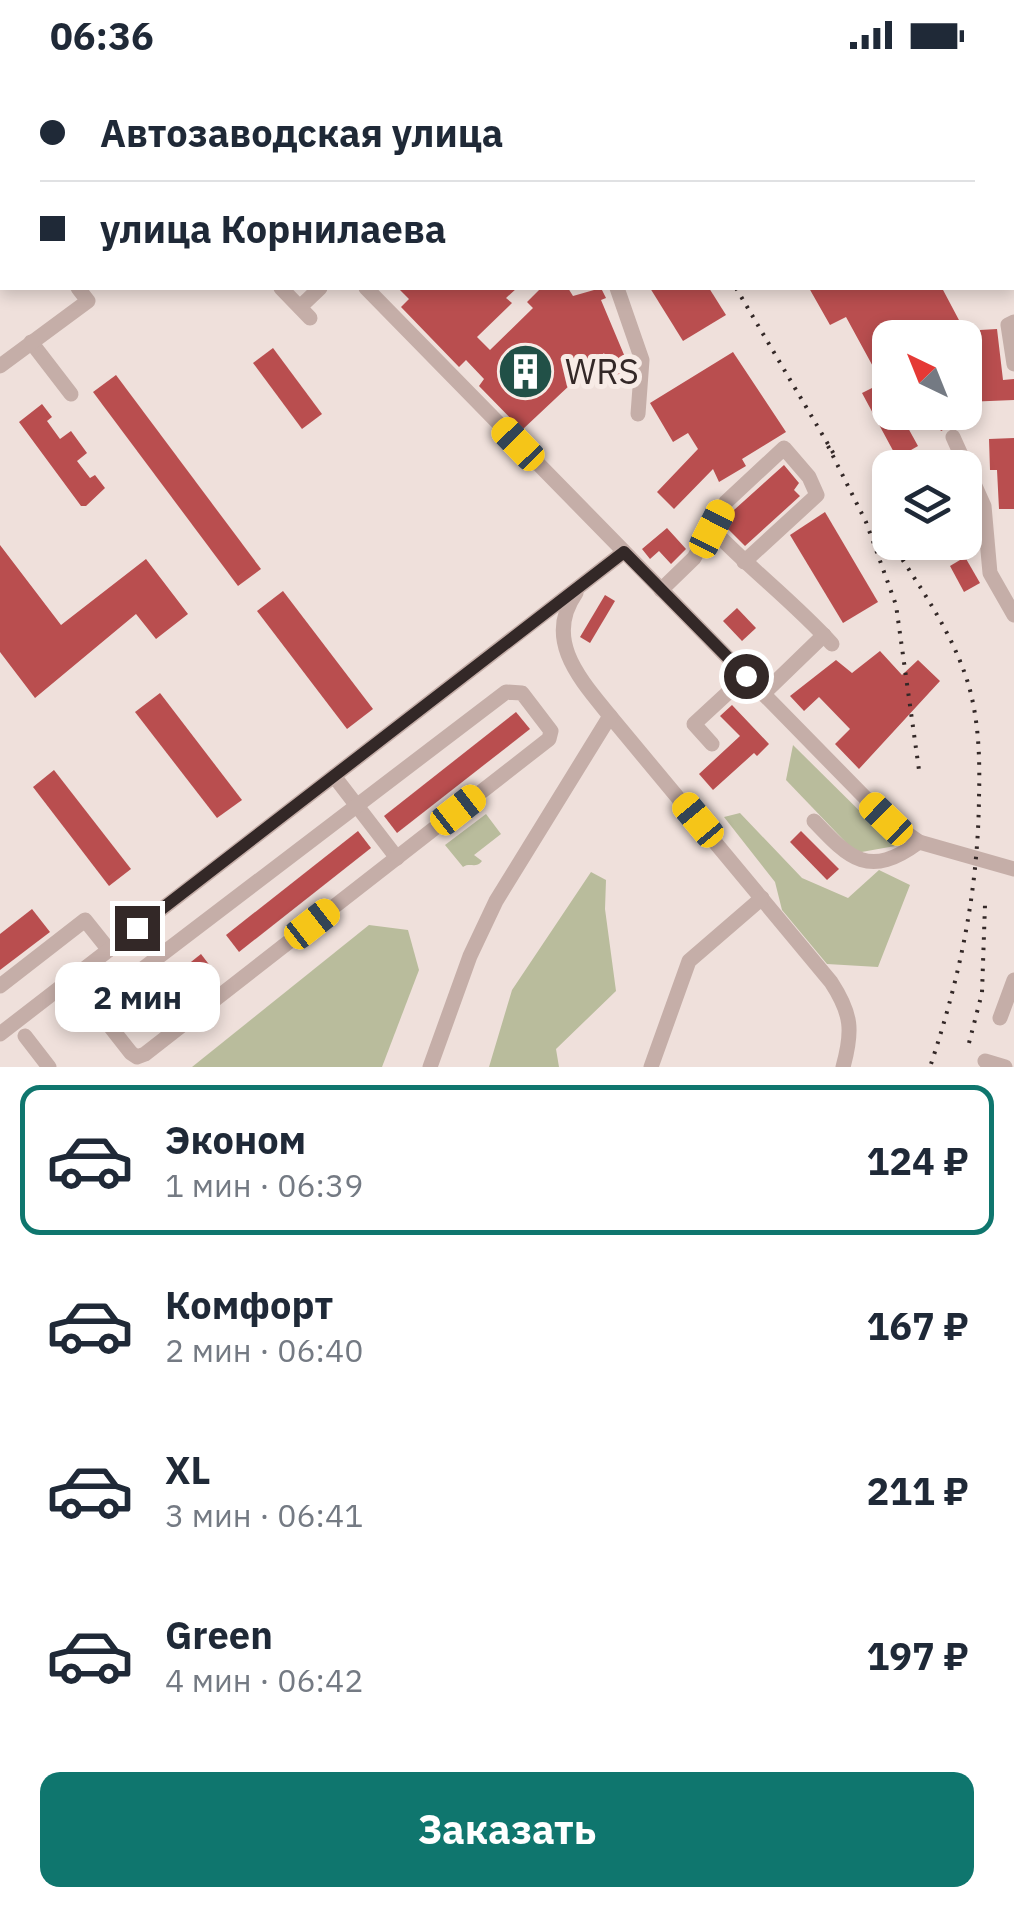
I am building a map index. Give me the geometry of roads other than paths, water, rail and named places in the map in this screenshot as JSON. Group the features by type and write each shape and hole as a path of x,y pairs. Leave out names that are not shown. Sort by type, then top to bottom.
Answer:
{"street":[{"path":"0,366 88,301 80,290"},
{"path":"284,290 305,312 319,290"},
{"path":"368,290 523,440 624,552 746,676 919,842 1014,869"},
{"path":"618,290 642,360 638,414"},
{"path":"1013,360 1008,325 1014,322"},
{"path":"31,342 51,377 71,394"},
{"path":"953,437 984,506 990,573 1014,616"},
{"path":"661,590 694,558 726,502 784,448 809,477 816,495 744,562"},
{"path":"712,529 744,562 793,602 828,640 764,694"},
{"path":"0,1034 624,552"},
{"path":"581,586 564,616 565,652 572,668 844,1002 852,1034 843,1067"},
{"path":"712,744 694,724 746,676"},
{"path":"73,978 94,1006 131,1053 137,1057 145,1054 549,739 551,730 522,693 506,692 94,1006"},
{"path":"430,1067 470,956 496,901 610,716"},
{"path":"334,776 397,858"},
{"path":"814,822 846,855 860,862 897,856 919,842"},
{"path":"651,1067 689,961 762,898"},
{"path":"0,986 86,920 109,950"},
{"path":"1000,1018 1014,980"},
{"path":"25,1036 49,1067"},
{"path":"985,1060 1005,1067"}],"railway":[{"path":"737,290 835,456"},
{"path":"828,446 866,522 896,605 919,770"},
{"path":"902,560 953,646 968,683 978,740 978,832 971,900 950,1000 930,1067"},
{"path":"969,1043 982,993 985,905"}],"place":[{"name":"WRS","path":"526,371"}]}
